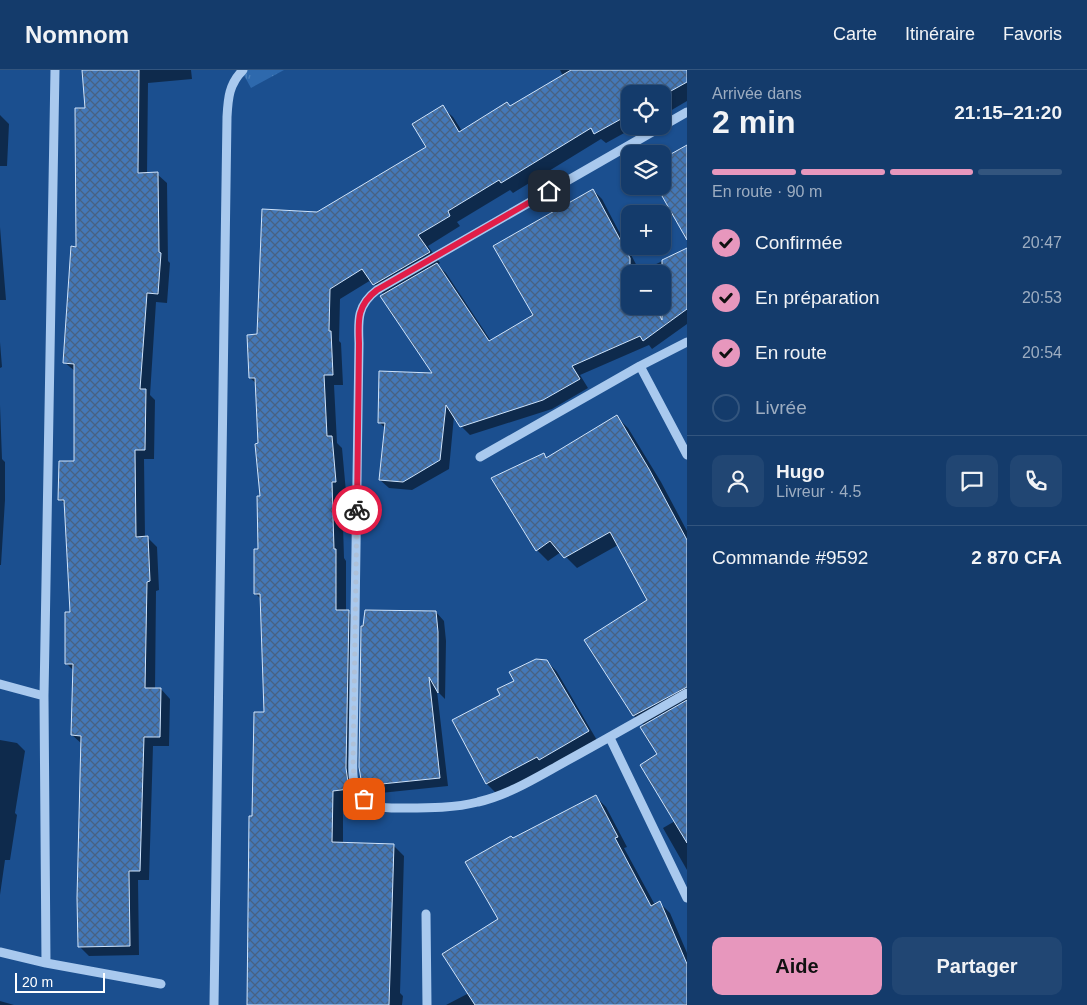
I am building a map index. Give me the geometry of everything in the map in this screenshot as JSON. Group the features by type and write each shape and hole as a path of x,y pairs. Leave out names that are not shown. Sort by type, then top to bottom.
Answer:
{"street":[{"path":"46,963 44,696 55,70"},
{"path":"214,1005 227,117 228,94 234,80 242,70"},
{"path":"687,112 377,290 368,297 362,307 358,321 353,752 354,777 358,794 371,805 381,808 429,808 477,802 515,789 610,738 687,693"},
{"path":"480,457 640,366 687,342"},
{"path":"640,366 687,455"},
{"path":"0,684 44,696"},
{"path":"610,738 687,898"},
{"path":"426,914 427,1005"},
{"path":"0,952 46,963 161,984"}],"green space":[{"path":"241,70 284,70 251,88"}],"building":[{"path":"82,70 139,70 138,173 158,172 159,252 161,253 158,294 147,293 140,389 146,389 145,450 135,450 136,537 148,536 150,581 147,582 145,688 161,688 160,737 144,737 140,871 129,871 130,946 78,947 77,898 81,736 71,735 73,664 65,664 65,612 70,612 64,500 58,500 59,461 74,461 74,364 63,363 71,246 76,247 75,108 85,108"},
{"path":"571,70 687,70 687,82 671,91 671,85 621,85 621,119 594,134 591,128 501,183 499,180 448,211 450,216 418,235 430,252 373,285 362,269 330,289 329,331 331,331 333,375 324,375 327,436 332,436 336,482 332,482 334,549 336,549 336,610 349,610 346,768 349,789 333,791 332,842 394,844 389,1005 247,1005 249,816 252,816 254,712 264,712 260,594 254,594 254,549 258,549 257,496 260,496 255,444 258,443 255,378 249,378 247,335 257,334 262,209 317,212 426,147 412,124 443,105 459,132 507,102 510,106"},
{"path":"687,145 687,240 671,212 671,205 667,205 662,196 671,195 671,154"},
{"path":"593,189 621,241 621,255 628,255 630,258 630,265 621,265 621,315 660,315 662,320 662,315 671,315 671,265 662,265 662,260 687,248 687,309 643,341 640,336 572,366 580,379 543,400 460,427 446,405 440,460 403,482 379,480 385,423 378,423 379,371 432,373 380,296 437,263 489,341 533,315 493,246"},
{"path":"617,415 649,469 687,540 687,687 633,716 584,640 647,600 610,532 564,558 550,541 536,551 491,478 544,453 546,458"},
{"path":"365,610 436,611 438,693 429,677 440,778 362,786 359,767 361,626 363,626"},
{"path":"536,659 547,660 589,731 539,760 537,757 486,784 452,720 500,695 497,689 514,681 509,672"},
{"path":"687,700 687,843 640,765 657,754 640,727"},
{"path":"596,795 618,837 615,838 651,906 660,901 687,964 687,1005 475,1005 442,954 498,919 465,862 511,836 513,838"}],"way so far":[{"path":"357,510 353,764 355,786 358,794 364,799"}],"route":[{"path":"357,510 358,321 362,307 368,297 549,191"}]}
